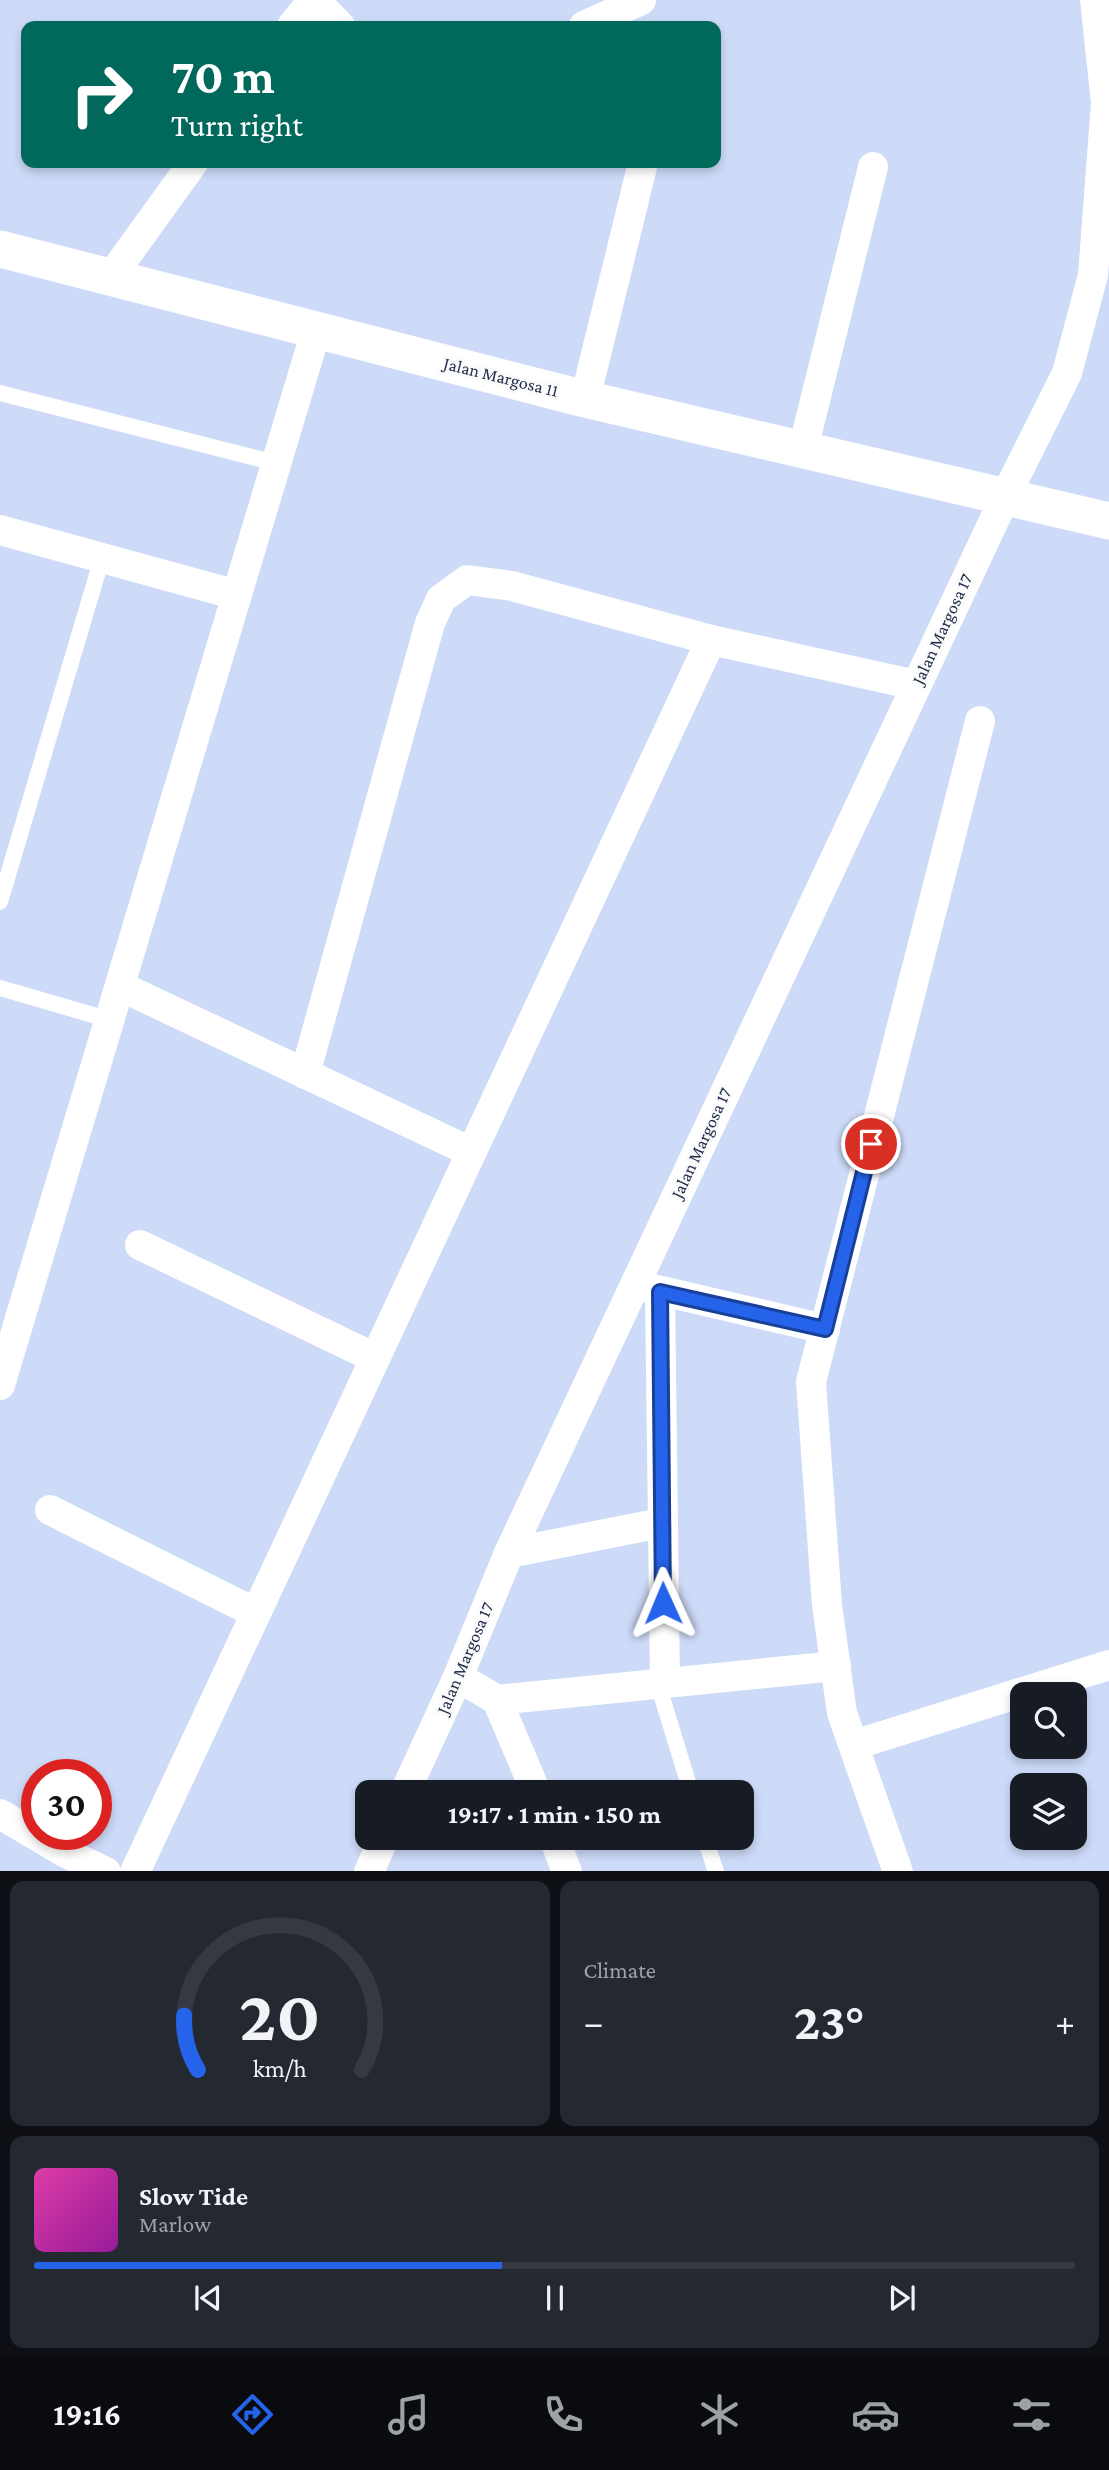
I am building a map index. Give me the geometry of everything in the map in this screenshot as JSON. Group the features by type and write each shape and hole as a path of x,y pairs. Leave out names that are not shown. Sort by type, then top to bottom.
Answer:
{"street":[{"path":"296,21 314,0 335,21"},
{"path":"594,21 641,0"},
{"name":"Jalan Margosa 17","path":"410,1780 458,1676 509,1553 1005,496 1067,373 1093,275 1105,103 1095,0"},
{"path":"803,449 873,167"},
{"path":"110,278 188,168"},
{"path":"586,399 642,168"},
{"name":"Jalan Margosa 11","path":"0,249 586,399 1109,521"},
{"path":"0,1385 316,331"},
{"path":"0,530 237,595"},
{"path":"305,1074 430,623 441,599 467,579 512,586 711,640 916,685"},
{"path":"135,1871 711,640"},
{"path":"898,1871 842,1713 827,1605 811,1382 980,721"},
{"path":"120,986 471,1152"},
{"path":"139,1245 375,1358"},
{"path":"661,1684 661,1523 654,1290 825,1329"},
{"path":"50,1510 256,1613"},
{"path":"509,1553 661,1523"},
{"path":"854,1745 1109,1665"},
{"path":"497,1700 836,1666"},
{"path":"458,1676 497,1700 531,1780"},
{"path":"0,1814 66,1853 106,1871"},
{"path":"369,1871 379,1850"},
{"path":"559,1850 567,1871"}],"lane":[{"path":"0,393 276,463"},
{"path":"0,902 102,558"},
{"path":"0,988 110,1020"},
{"path":"661,1684 688,1780"},
{"path":"709,1850 716,1871"}],"route":[{"path":"663,1603 660,1292 825,1329 871,1144"}]}
